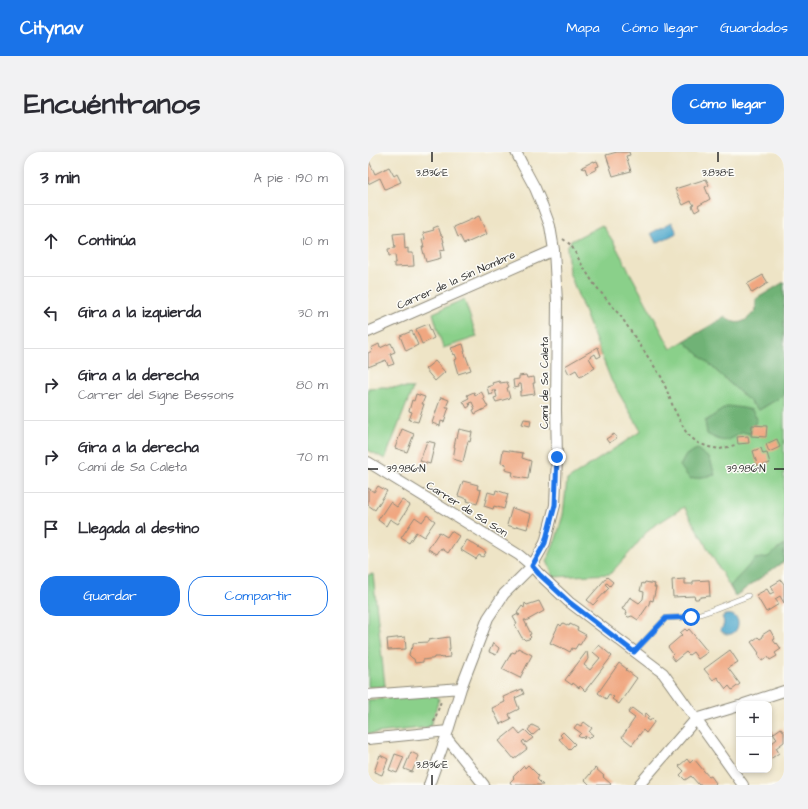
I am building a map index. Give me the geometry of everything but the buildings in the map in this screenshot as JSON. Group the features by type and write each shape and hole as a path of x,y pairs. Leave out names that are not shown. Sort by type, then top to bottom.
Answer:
{"street":[{"name":"Camí de Sa Caleta","path":"429,785 461,688 488,618 504,594 532,566 545,543 555,505 557,457 556,275 554,250 550,226 543,207 516,152"},
{"name":"Carrer de la Sin Nombre","path":"368,332 554,250"},
{"name":"Carrer de Sa Son","path":"368,462 519,555 569,602 663,673 743,785"},
{"path":"368,695 461,688"},
{"path":"753,701 784,691"},
{"path":"639,785 696,719 736,707"},
{"path":"368,739 447,734 484,785"}],"lane":[{"path":"634,652 666,618 691,617 709,612 748,596"}],"path":[{"path":"563,239 571,245 594,284 622,318 662,378 674,409 687,434 698,443 709,447 720,448 735,445"},
{"path":"432,727 441,701"}],"green space":[{"path":"602,225 613,241 671,349 684,341 759,410 784,395 784,561 735,596 684,507 649,529 610,574 554,577 547,561 556,539 563,515 567,480 641,431 611,380 569,272 567,247 571,241"},
{"path":"784,282 784,395 759,410 684,341 725,317 734,322 742,322 756,310 756,299"},
{"path":"464,299 477,337 443,348 433,313"},
{"path":"368,388 413,388 385,459 368,450"},
{"path":"728,406 752,410 757,419 750,434 743,432 729,440 722,440 707,434 705,421"},
{"path":"697,449 710,459 715,475 690,479 680,466 686,455"},
{"path":"784,544 784,561 735,596 730,586 755,559 768,557"},
{"path":"373,574 385,686 368,687 368,575"},
{"path":"431,694 439,699 430,727 368,734 368,700"}],"water":[{"path":"672,222 677,233 656,243 651,233"},
{"path":"725,615 732,615 738,622 738,627 731,634 726,634 720,630 724,624 722,617"}],"route":[{"path":"557,457 555,505 545,543 532,566 569,602 634,652 666,618 691,617"}]}
